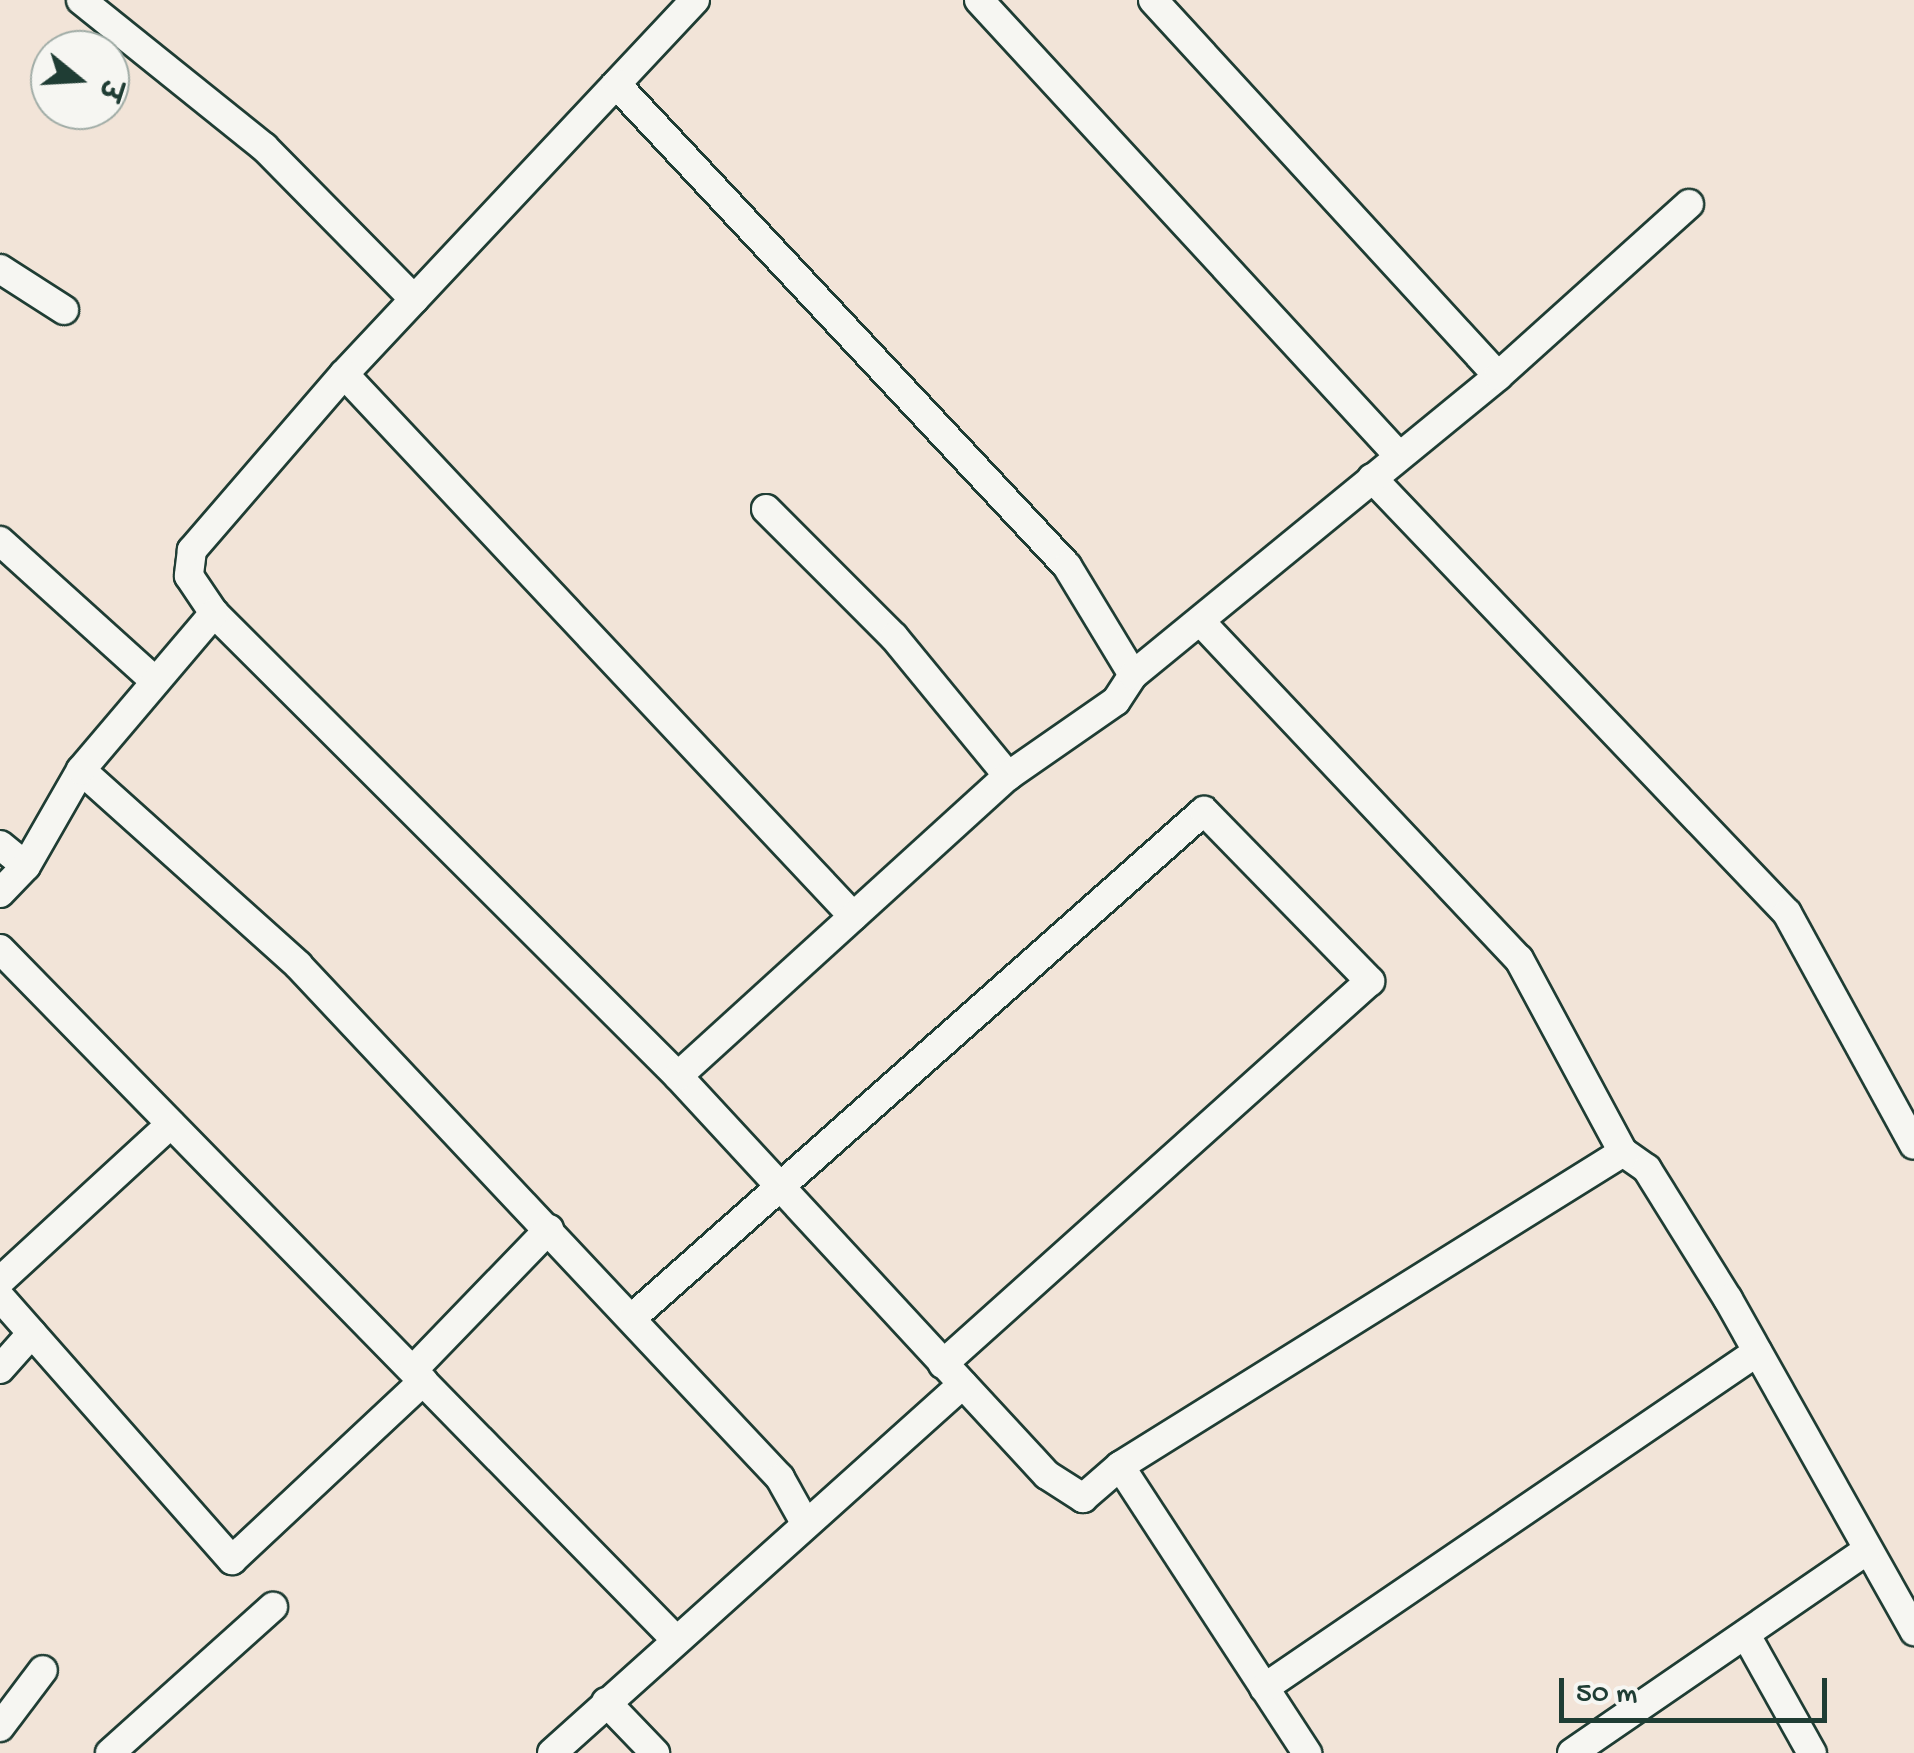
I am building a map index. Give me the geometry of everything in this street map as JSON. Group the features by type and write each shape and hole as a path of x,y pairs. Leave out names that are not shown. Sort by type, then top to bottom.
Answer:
{"street":[{"path":"81,0 264,147 414,300"},
{"path":"695,0 344,374 192,550 189,576 214,613 678,1076 1047,1476 1083,1498 1120,1466 1623,1152"},
{"path":"980,0 1398,456"},
{"path":"1152,0 1498,376"},
{"path":"616,84 1067,566 1133,674"},
{"path":"678,1076 1008,776 1116,701 1133,674 1498,376 1689,204"},
{"path":"0,269 64,310"},
{"path":"344,374 852,916"},
{"path":"1372,478 1787,913 1914,1144"},
{"path":"766,509 894,638 1008,776"},
{"path":"0,541 156,681"},
{"path":"0,892 26,866 81,770 214,613"},
{"path":"1200,621 1518,959 1623,1152 1662,1192 1914,1631"},
{"path":"81,770 298,965 633,1317 780,1478 804,1520"},
{"path":"552,1753 804,1520 1370,981 1358,959 1204,811 633,1317"},
{"path":"0,845 26,866"},
{"path":"0,949 675,1638"},
{"path":"0,1281 171,1124"},
{"path":"0,1296 232,1560 418,1376 549,1229"},
{"path":"0,1369 32,1334"},
{"path":"1264,1688 1757,1352"},
{"path":"1120,1466 1307,1753"},
{"path":"1572,1753 1867,1550"},
{"path":"110,1753 274,1607"},
{"path":"1746,1635 1812,1753"},
{"path":"0,1727 43,1670"},
{"path":"606,1702 654,1753"}]}
